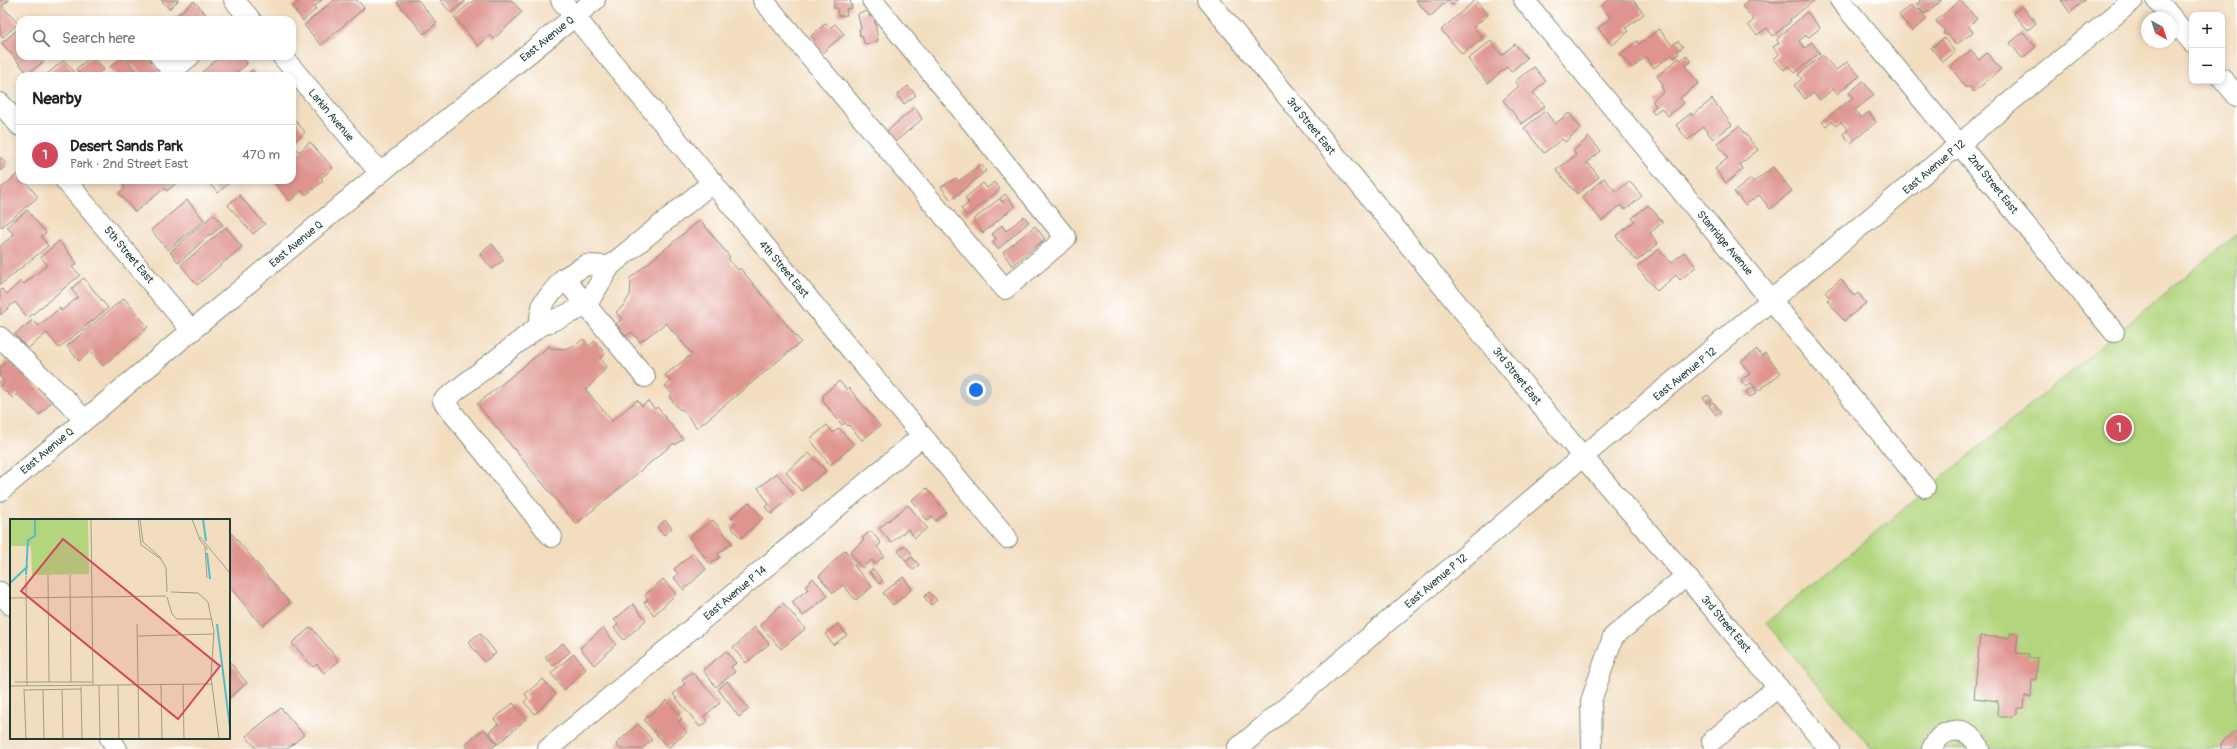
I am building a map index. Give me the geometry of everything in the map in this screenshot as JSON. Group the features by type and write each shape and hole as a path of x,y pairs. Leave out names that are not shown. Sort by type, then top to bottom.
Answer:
{"street":[{"name":"4th Street East","path":"561,0 713,182 921,437 1007,538"},
{"name":"East Avenue Q","path":"0,491 380,174 595,0"},
{"path":"763,0 1005,289 1066,238 872,0"},
{"name":"3rd Street East","path":"1208,0 1583,457 1686,576 1829,749"},
{"name":"Stanridge Avenue","path":"1524,0 1925,487"},
{"name":"2nd Street East","path":"1840,0 2114,332"},
{"name":"East Avenue P 12","path":"1237,749 1583,457 1773,301 2134,0"},
{"path":"2157,0 2189,38"},
{"path":"169,68 183,60"},
{"name":"Larkin Avenue","path":"284,60 291,72"},
{"path":"2225,82 2237,96"},
{"name":"Larkin Avenue","path":"297,83 380,174"},
{"path":"0,103 16,121"},
{"path":"552,537 443,401 538,327 586,306 610,266 713,182"},
{"name":"5th Street East","path":"68,184 192,331"},
{"path":"538,327 543,302 564,278 586,265 610,266"},
{"path":"564,278 645,377"},
{"path":"0,337 68,402 84,420"},
{"name":"East Avenue P 14","path":"548,749 921,437"},
{"path":"1592,749 1591,701 1613,637 1686,576"},
{"path":"0,592 10,604"},
{"path":"1712,741 1778,687"},
{"path":"1932,749 1941,735 1956,730 1971,735 1979,749"},
{"path":"111,739 117,749"}],"green space":[{"path":"2237,234 2237,749 1872,749 1766,623"}],"building":[{"path":"0,0 9,0 2,6 16,22 16,26 3,37 0,33"},
{"path":"161,0 179,0 169,9"},
{"path":"300,0 322,0 314,7 316,9 303,21 292,7"},
{"path":"334,0 357,0 364,8 321,45 304,25"},
{"path":"400,0 418,0 437,23 424,34 397,2"},
{"path":"440,0 466,0 451,13"},
{"path":"474,0 511,0 522,12 494,39 490,35 478,46 454,17"},
{"path":"850,0 852,8 846,9 847,15 838,16 837,8 834,8 834,1"},
{"path":"1416,0 1448,0 1430,17"},
{"path":"1448,0 1458,0 1452,5"},
{"path":"1475,0 1488,15 1473,27 1483,38 1462,54 1441,30"},
{"path":"1609,0 1633,0 1644,14 1626,28 1629,31 1612,45 1598,28 1611,18 1602,6"},
{"path":"1749,0 1778,2 1815,0 1790,19 1791,21 1773,36 1767,28 1757,35 1748,25 1754,20 1742,6"},
{"path":"1919,0 1942,0 1925,14 1916,5 1920,2"},
{"path":"1960,0 1977,19 1968,26 1973,32 1956,45 1947,34 1945,35 1943,33 1945,31 1936,21"},
{"path":"2061,0 2085,0 2070,13"},
{"path":"194,1 207,16 176,16"},
{"path":"1912,5 1917,11 1919,9 1927,19 1912,31 1899,15"},
{"path":"2022,6 2036,23 2028,30 2013,13"},
{"path":"868,11 870,17 874,16 878,41 866,44 864,43 862,35 860,36 859,29 861,29 858,15 859,13"},
{"path":"1807,12 1820,28 1809,37 1806,35 1799,41 1805,48 1812,42 1820,53 1795,73 1789,66 1784,70 1774,59 1779,54 1773,47 1779,43 1777,40 1779,37"},
{"path":"826,23 830,28 835,24 844,34 821,54 812,43 815,40 811,36"},
{"path":"1659,29 1672,45 1678,41 1683,47 1677,51 1679,54 1674,58 1672,55 1654,68 1646,57 1632,68 1620,54 1637,41 1639,44"},
{"path":"16,31 16,60 2,43"},
{"path":"2023,32 2036,47 2022,58 2010,43"},
{"path":"1944,38 1955,52 1943,62 1931,48"},
{"path":"1491,41 1502,55 1515,44 1527,58 1511,72 1507,67 1488,83 1468,59"},
{"path":"1971,50 1979,60 1987,53 2001,69 1974,92 1969,86 1967,88 1950,67"},
{"path":"1686,55 1691,62 1685,66 1699,83 1680,98 1684,103 1668,116 1661,108 1654,114 1651,110 1656,106 1652,101 1664,91 1661,87 1663,85 1657,76 1679,58 1681,60"},
{"path":"1822,55 1836,70 1847,62 1860,76 1837,94 1833,89 1820,100 1813,93 1805,99 1794,85 1802,79 1798,75"},
{"path":"16,60 45,60 30,72 26,72"},
{"path":"64,60 74,72 49,72"},
{"path":"87,60 96,60 104,69 100,72 78,72 76,69"},
{"path":"118,60 126,60 136,72 114,72 110,67"},
{"path":"128,60 150,60 160,72 139,72"},
{"path":"216,60 244,60 247,64 237,72 202,72"},
{"path":"1534,67 1546,81 1533,93 1545,106 1522,124 1503,100 1519,86 1515,81"},
{"path":"1863,81 1874,95 1855,110 1861,118 1869,112 1876,122 1851,143 1843,134 1848,130 1841,122 1836,126 1832,121 1826,126 1822,122 1853,97 1849,93"},
{"path":"908,86 916,95 904,104 897,95"},
{"path":"1712,99 1732,125 1713,139 1703,127 1688,140 1676,125 1691,113 1692,116"},
{"path":"915,107 922,119 895,142 886,132"},
{"path":"1545,111 1555,124 1569,113 1581,128 1565,142 1562,139 1544,153 1524,128"},
{"path":"296,122 305,132 296,140"},
{"path":"1739,126 1758,150 1740,164 1743,169 1726,183 1715,169 1728,158 1717,143"},
{"path":"1589,137 1601,151 1586,164 1589,164 1599,177 1577,194 1556,170 1576,155 1573,151"},
{"path":"310,142 333,168 321,178 323,181 306,195 302,191 290,201 275,184 296,184 296,148 299,152"},
{"path":"0,157 7,165 0,171"},
{"path":"981,164 986,171 951,200 941,187 956,178 959,181"},
{"path":"1773,167 1792,191 1770,209 1759,195 1745,205 1734,192 1751,179 1754,182"},
{"path":"16,176 16,184 27,184 38,197 0,228 0,189"},
{"path":"1604,178 1616,192 1629,181 1642,196 1625,210 1621,205 1602,221 1582,197"},
{"path":"994,182 1000,189 967,216 961,209 969,203 965,198 983,183 987,188"},
{"path":"175,184 167,191 165,188 135,212 119,193 125,188 123,185"},
{"path":"210,184 228,184 218,193"},
{"path":"1005,194 1015,206 983,233 973,220 999,199 1004,203 1000,198"},
{"path":"239,195 265,224 253,234 228,205"},
{"path":"187,200 204,220 168,250 151,230"},
{"path":"1648,205 1663,222 1650,233 1658,244 1637,261 1616,236 1635,221 1632,218"},
{"path":"27,210 46,233 41,236 48,246 0,285 0,246 14,235 7,227"},
{"path":"214,214 223,225 211,235 210,234 179,263 170,252"},
{"path":"1024,216 1029,222 998,249 992,242 996,239 992,234 1002,225 1006,231"},
{"path":"700,220 730,257 728,259 738,270 740,268 801,342 697,428 682,409 680,410 669,397 672,394 665,386 671,382 665,375 692,354 666,323 640,342 632,332 626,336 616,324 622,319 616,312 624,305 630,295 631,281 629,279"},
{"path":"1035,226 1045,239 1012,266 1003,252"},
{"path":"226,227 242,247 197,285 181,265"},
{"path":"59,241 77,263 72,267 80,275 28,318 15,302 0,315 0,291 2,289 7,294 21,281 24,284 47,265 41,257"},
{"path":"492,244 504,260 492,269 480,254"},
{"path":"1659,249 1671,263 1684,252 1696,267 1680,280 1676,275 1657,291 1637,267"},
{"path":"84,278 108,308 59,348 47,333 27,349 15,334 33,320 38,326 60,308 61,311 78,297 71,289"},
{"path":"1841,279 1854,296 1858,293 1866,303 1844,321 1827,300 1830,298 1825,292"},
{"path":"124,298 148,327 103,366 91,351 79,361 67,346"},
{"path":"583,339 589,346 595,341 605,354 600,358 607,367 586,390 612,421 637,400 642,406 648,401 655,409 657,407 683,439 675,445 674,443 576,524 477,404 549,346 551,348 564,349 576,345"},
{"path":"1757,349 1761,356 1765,353 1781,373 1758,391 1751,383 1746,387 1741,380 1750,374 1741,362"},
{"path":"8,360 52,401 40,415 17,394 13,398 0,387 5,382 0,377 0,368"},
{"path":"839,381 847,390 849,388 880,426 862,440 849,425 848,426 845,423 842,425 822,400 824,398 822,396"},
{"path":"1753,387 1757,393 1750,397 1746,392"},
{"path":"1708,395 1712,400 1707,404 1703,398"},
{"path":"1713,402 1721,412 1716,415 1709,406"},
{"path":"827,425 833,433 839,428 854,445 830,465 810,439"},
{"path":"809,453 826,471 801,491 786,472"},
{"path":"777,473 794,495 771,514 765,507 769,504 758,488"},
{"path":"927,488 946,512 936,521 932,516 927,520 912,500"},
{"path":"749,502 763,518 741,538 731,527 736,523 731,518"},
{"path":"908,505 927,528 915,538 908,529 891,543 879,528"},
{"path":"665,520 672,528 664,535 657,527"},
{"path":"713,520 732,543 718,554 720,557 710,564 689,537"},
{"path":"871,531 881,543 877,547 884,556 875,564 872,560 862,568 850,552 864,540 862,538"},
{"path":"232,534 290,603 262,626 230,587 230,535"},
{"path":"905,545 912,554 905,560 898,551"},
{"path":"845,550 857,564 854,566 872,587 856,600 843,585 833,593 819,576"},
{"path":"693,553 706,569 684,590 674,578 678,574 674,569"},
{"path":"912,557 919,565 913,570 906,562"},
{"path":"873,569 883,581 879,584 869,572"},
{"path":"903,577 912,589 893,605 883,593"},
{"path":"813,578 828,596 803,616 792,602 808,589 805,586"},
{"path":"663,579 676,594 654,615 644,603 648,599 645,595"},
{"path":"929,592 937,600 931,605 924,597"},
{"path":"783,603 805,629 781,649 760,625"},
{"path":"633,604 646,620 624,640 614,628 618,624 614,620"},
{"path":"838,624 847,635 833,645 825,634"},
{"path":"311,627 339,661 324,673 317,664 313,667 292,643"},
{"path":"755,627 769,644 746,663 733,648"},
{"path":"603,628 616,644 594,665 580,648"},
{"path":"480,633 496,653 484,662 468,642"},
{"path":"2010,633 2018,634 2016,653 2029,654 2028,658 2038,658 2036,680 2032,679 2031,697 2025,696 2024,708 2017,708 2017,714 2009,717 2000,717 1997,714 1998,701 1974,698 1980,636 2009,638"},
{"path":"563,643 570,652 553,666 545,657"},
{"path":"726,651 736,663 731,667 735,672 716,687 703,670"},
{"path":"574,654 586,669 564,690 551,673"},
{"path":"230,662 247,683 230,697"},
{"path":"692,672 720,703 704,716 708,721 700,727 673,694 685,684 682,680"},
{"path":"543,679 556,694 535,714 524,702 528,698 525,694"},
{"path":"727,681 749,709 739,717 718,689"},
{"path":"667,700 682,719 678,722 687,732 668,748 644,720"},
{"path":"513,703 526,719 498,744 489,732 498,724 494,719"},
{"path":"281,708 304,735 287,749 257,749 246,736"},
{"path":"638,724 652,740 642,749 620,749 616,744"},
{"path":"484,729 497,744 490,749 467,749 468,748 465,744"},
{"path":"2233,732 2237,732 2237,749 2221,749 2221,744"}],"place":[{"name":"Desert Sands Park","path":"2119,428"}]}
